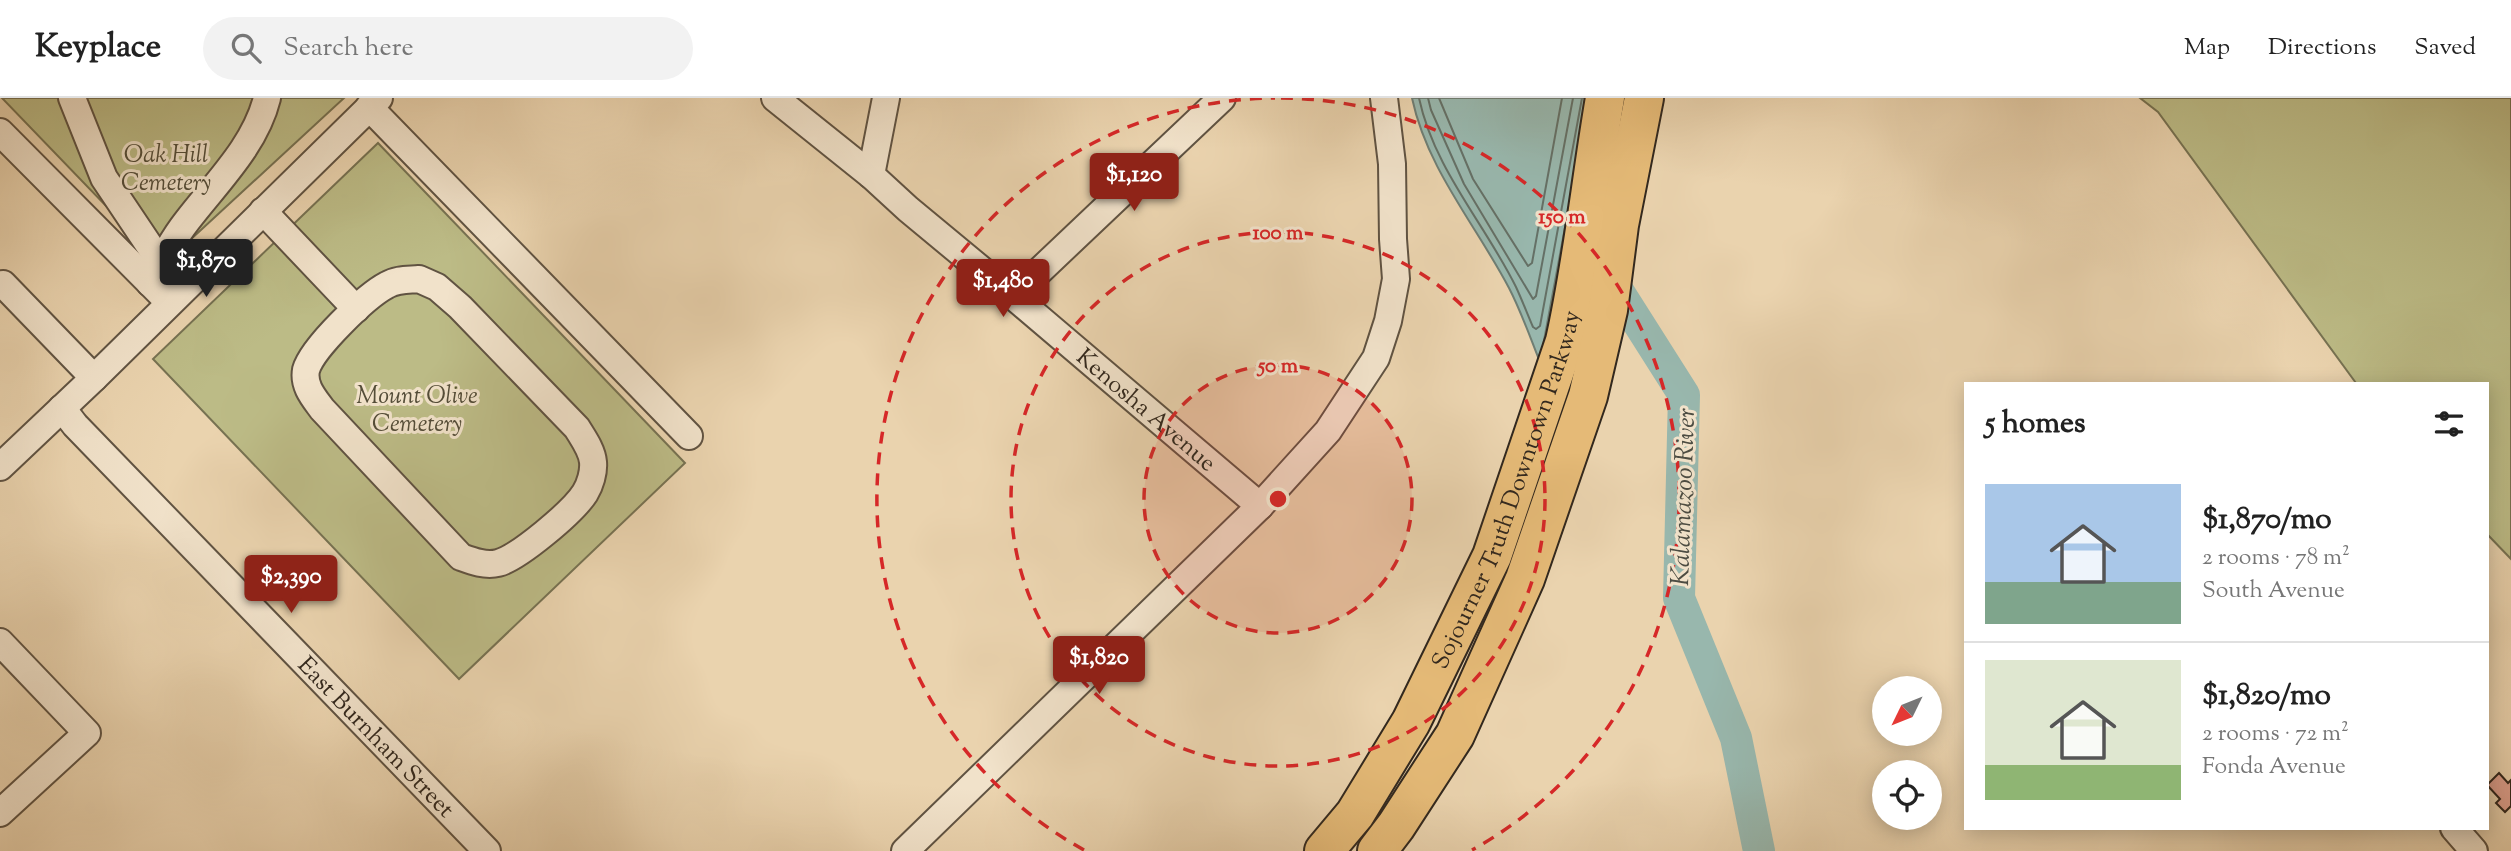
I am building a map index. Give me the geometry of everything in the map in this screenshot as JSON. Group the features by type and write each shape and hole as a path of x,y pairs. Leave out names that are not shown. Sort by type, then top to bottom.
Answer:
{"highway":[{"name":"Sojourner Truth Downtown Parkway","path":"1324,851 1355,814 1411,722 1492,556 1565,341 1605,98"},
{"name":"Sojourner Truth Downtown Parkway","path":"1377,851 1455,735 1525,579 1588,396 1608,310 1619,225 1642,106"}],"street":[{"path":"72,98 104,178 156,273 169,303"},
{"path":"156,273 184,224 233,163 262,119 267,98"},
{"name":"Kenosha Avenue","path":"775,98 871,175 1260,506"},
{"path":"871,175 886,98"},
{"path":"1013,296 1222,98"},
{"path":"905,851 1260,506 1328,430 1376,358 1388,320 1396,279 1392,164 1384,98"},
{"path":"0,467 374,103 689,436"},
{"path":"0,132 156,273"},
{"path":"263,211 356,309"},
{"path":"419,279 437,287 460,307 577,428 593,462 591,478 584,494 536,542 496,564 478,563 461,557 322,409 308,389 306,371 314,354 356,309 387,285 400,280 419,279"},
{"path":"4,284 94,378"},
{"name":"East Burnham Street","path":"62,408 487,851"},
{"path":"0,642 87,733 0,813"},
{"path":"2456,830 2474,851"}],"green space":[{"name":"Oak Hill Cemetery","path":"2,98 344,98 163,265"},
{"path":"2140,98 2511,98 2511,559 2489,536 2489,382 2355,382 2158,112"},
{"name":"Mount Olive Cemetery","path":"378,143 685,463 459,679 153,359"}],"water":[{"path":"1412,98 1589,98 1540,362 1509,288 1429,149"}],"building":[{"path":"2499,773 2508,783 2511,780 2511,806 2505,812 2496,803 2500,799 2489,787 2489,783"}],"waterway":[{"name":"Kalamazoo River","path":"1606,272 1684,395 1679,598 1736,738 1759,851"}]}
